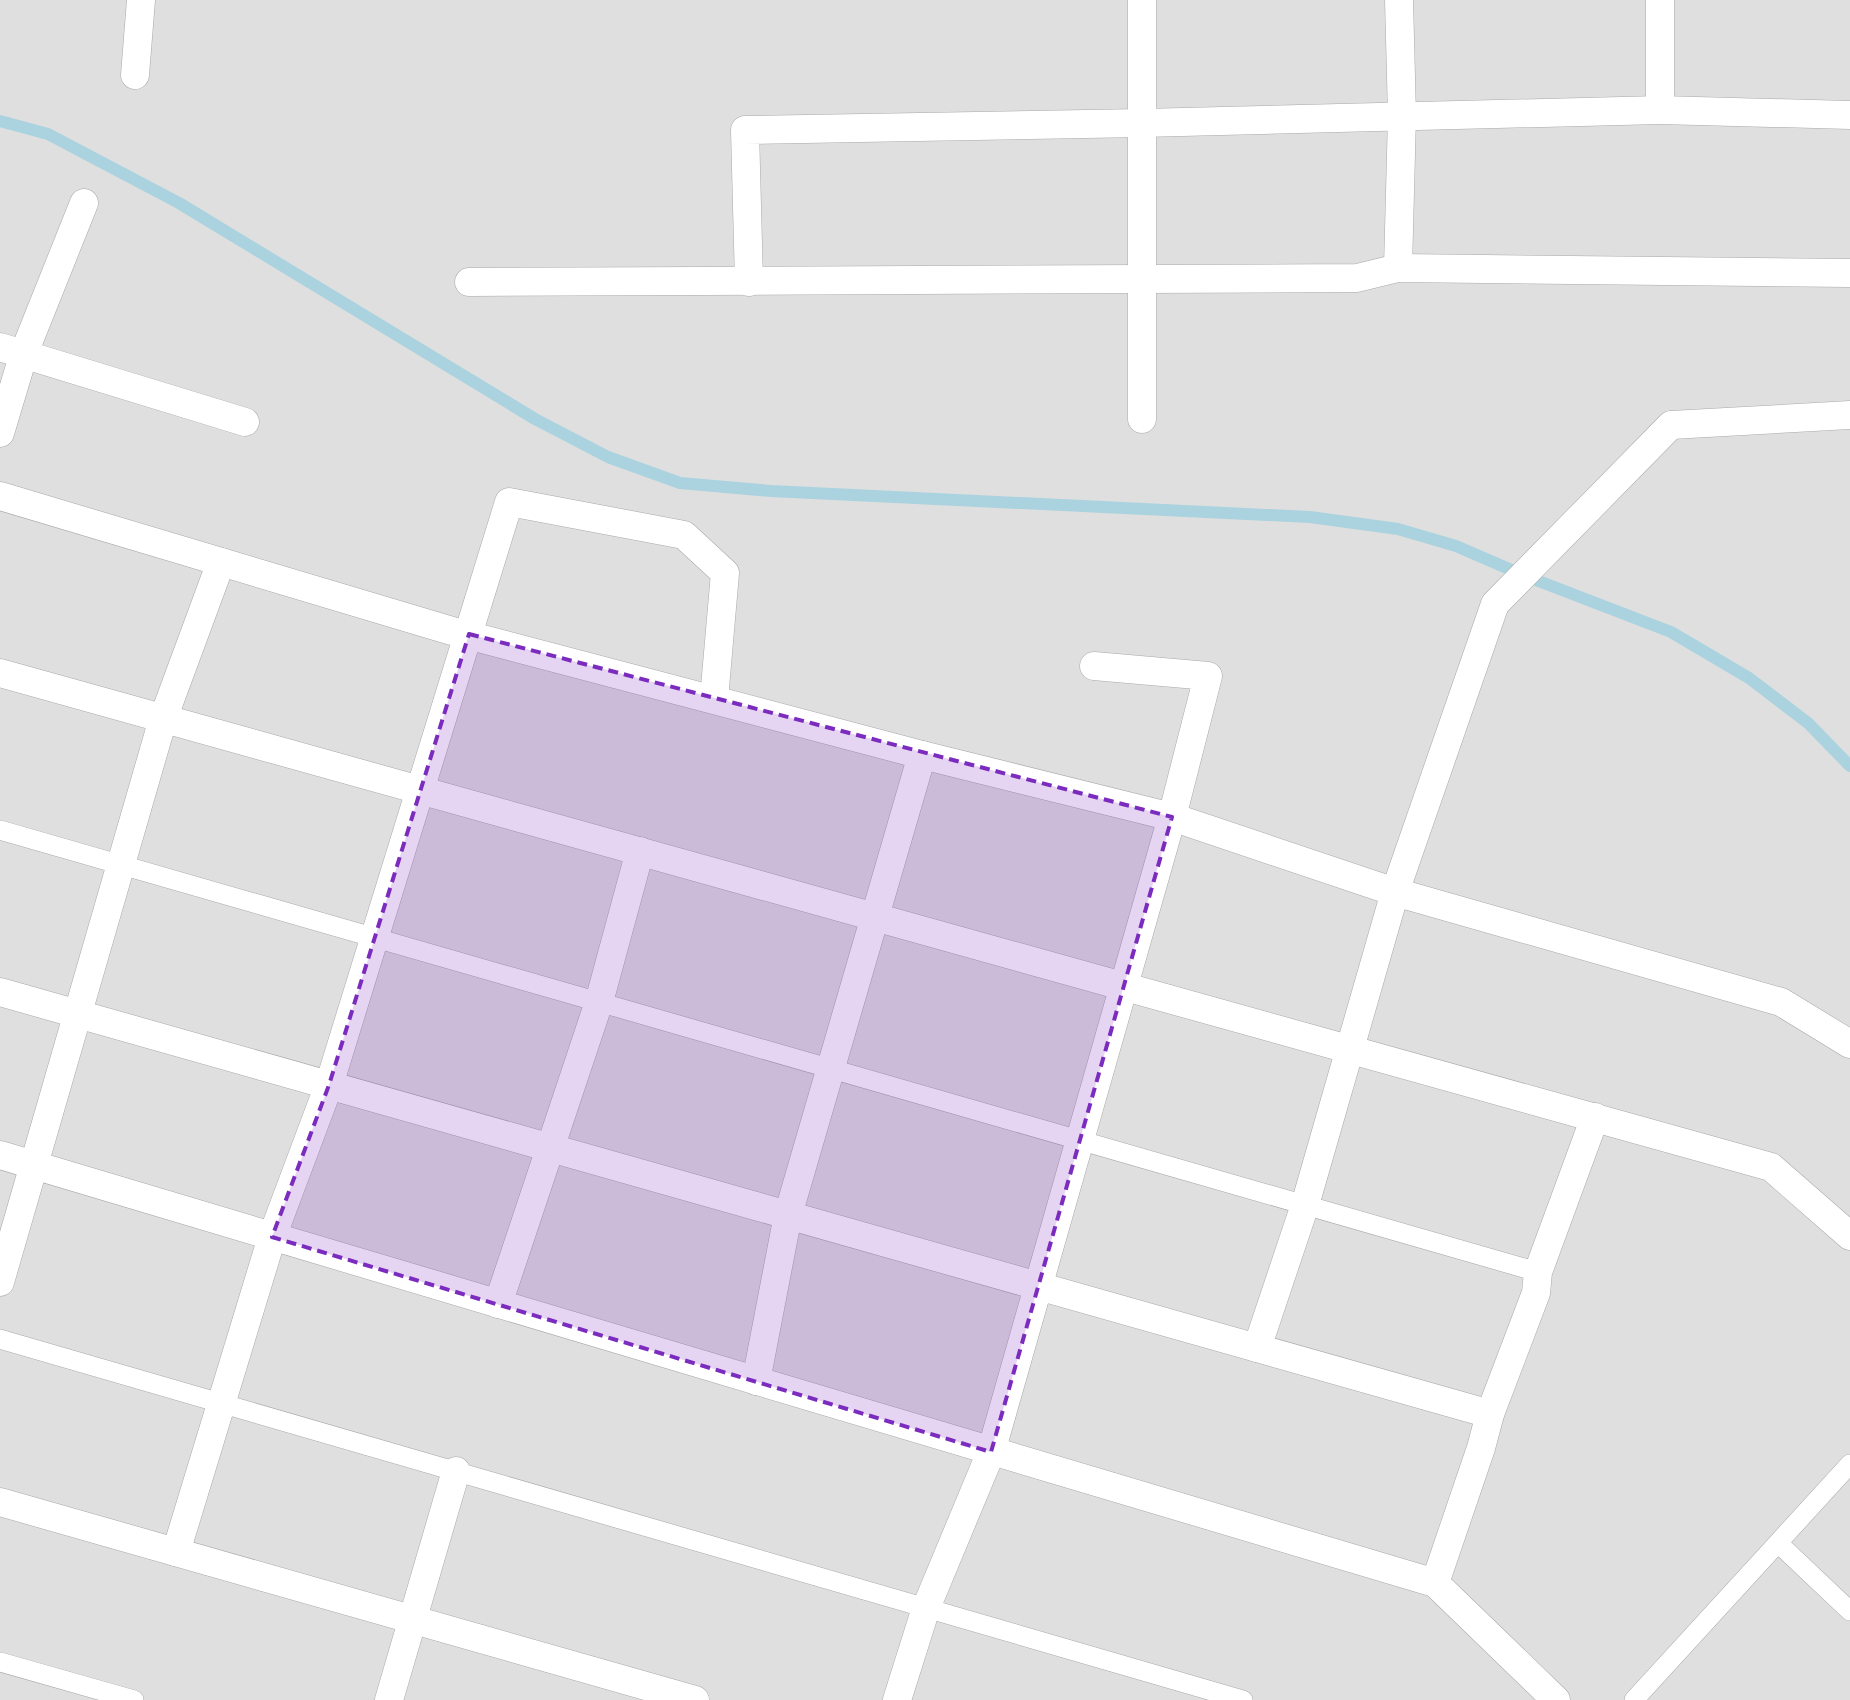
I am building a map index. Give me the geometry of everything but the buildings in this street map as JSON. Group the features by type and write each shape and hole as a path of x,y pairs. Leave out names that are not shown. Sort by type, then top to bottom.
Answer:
{"street":[{"path":"135,75 140,0"},
{"path":"1142,0 1142,419"},
{"path":"1398,268 1402,116 1399,0"},
{"path":"1660,0 1660,110"},
{"path":"749,282 745,130 1142,123 1660,110 1850,115"},
{"path":"0,433 12,350 84,203"},
{"path":"469,282 1357,278 1398,268 1850,273"},
{"path":"12,350 245,422"},
{"path":"1257,1348 1305,1205 1395,892 1495,604 1671,425 1850,415"},
{"path":"0,496 452,631 922,755 1172,817 1395,892 1781,1002 1850,1044"},
{"path":"176,1552 272,1237 329,1085 509,502 684,535 725,573 714,700"},
{"path":"0,1282 163,719 221,562"},
{"path":"897,1700 926,1608 991,1452 1172,817 1208,676 1094,666"},
{"path":"0,673 1771,1167 1850,1236"},
{"path":"756,1381 788,1215 922,755"},
{"path":"498,1304 599,1002 640,851"},
{"path":"0,992 1490,1414"},
{"path":"1434,1583 1481,1448 1490,1414 1536,1293 1538,1272 1595,1117"},
{"path":"0,1155 1434,1583 1556,1700"},
{"path":"389,1700 456,1472"},
{"path":"0,1502 412,1619 642,1693 695,1700"}],"lane":[{"path":"0,830 1538,1272"},
{"path":"0,1339 1243,1700"},
{"path":"1634,1700 1850,1464"},
{"path":"1778,1543 1850,1611"},
{"path":"0,1662 134,1700"}],"highlighted area":[{"path":"469,634 1172,817 991,1452 272,1237 329,1085"}],"shaded area":[{"path":"0,0 1850,0 1850,1700 0,1700"}],"waterway":[{"path":"0,121 48,134 179,203 535,419 608,457 680,483 771,491 1310,517 1398,529 1456,546 1523,575 1671,632 1749,678 1808,723 1850,766"}]}
